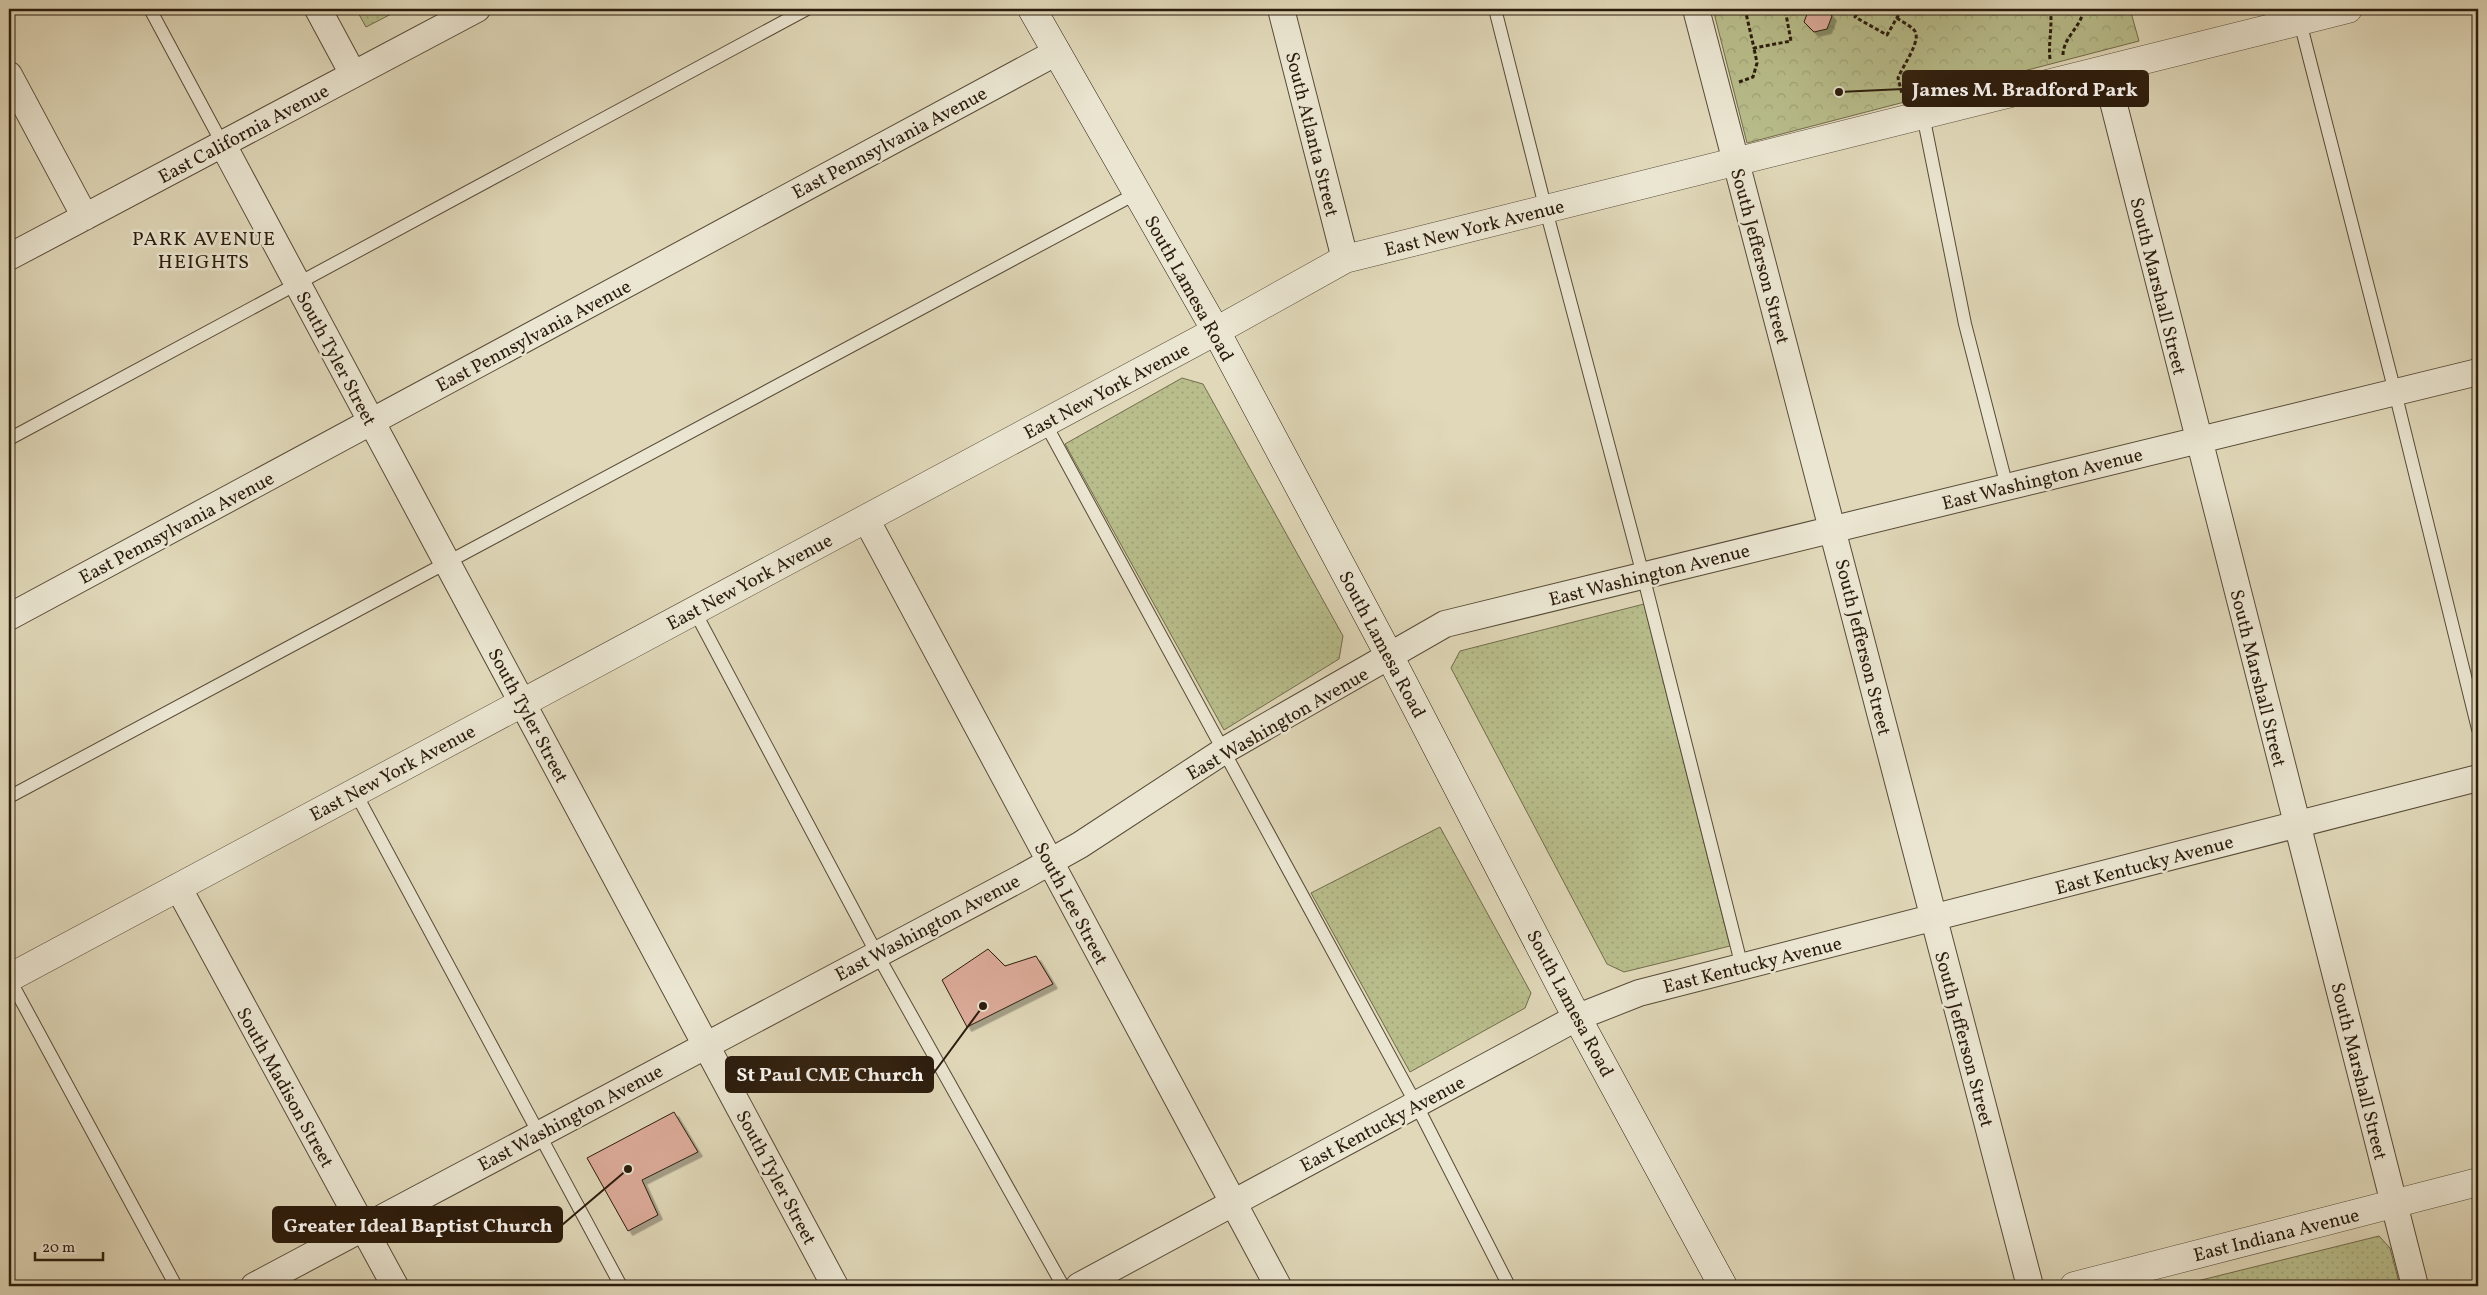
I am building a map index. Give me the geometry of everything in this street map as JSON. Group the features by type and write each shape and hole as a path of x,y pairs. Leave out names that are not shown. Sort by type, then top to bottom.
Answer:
{"street":[{"path":"318,9 353,74"},
{"name":"East California Avenue","path":"9,258 477,9"},
{"name":"South Lamesa Road","path":"1032,9 1216,331 1390,657 1578,1017 1723,1286"},
{"name":"South Atlanta Street","path":"1281,9 1345,259"},
{"name":"South Jefferson Street","path":"1696,9 2030,1286"},
{"name":"East New York Avenue","path":"9,978 1216,331 1345,259 1736,162 1914,108 2105,70 2298,15 2348,9"},
{"name":"East Pennsylvania Avenue","path":"9,617 1057,52"},
{"name":"South Marshall Street","path":"2105,70 2415,1286"},
{"path":"9,75 85,216"},
{"name":"South Tyler Street","path":"222,144 835,1286"},
{"name":"East Washington Avenue","path":"254,1286 1050,862 1080,845 1225,750 1445,624 2478,372"},
{"name":"South Lee Street","path":"866,519 1278,1286"},
{"name":"East Kentucky Avenue","path":"1079,1286 1578,1017 1640,992 2478,778"},
{"name":"South Madison Street","path":"178,888 394,1286"},
{"name":"East Indiana Avenue","path":"2074,1286 2478,1182"}],"lane":[{"path":"150,9 222,144"},
{"path":"9,439 807,9"},
{"path":"1495,9 1546,210 1644,575 1742,966"},
{"path":"2298,15 2395,392 2478,729"},
{"path":"1914,108 1965,324 2007,486"},
{"path":"9,797 1137,193"},
{"path":"1045,423 1225,750 1416,1104 1509,1286"},
{"path":"694,610 877,954 1063,1286"},
{"path":"355,792 540,1132 621,1286"},
{"path":"9,978 176,1286"}],"path":[{"path":"1735,83 1753,77 1756,71 1754,48 1746,9"},
{"path":"1754,48 1791,41 1785,9"},
{"path":"1860,9 1855,17 1887,35 1902,9"},
{"path":"2050,9 2052,26 2048,44 2050,62"},
{"path":"2063,58 2063,46 2076,30 2084,9"},
{"path":"1897,18 1915,30 1917,34 1916,44 1898,78 1914,108"}],"green space":[{"path":"356,9 401,9 366,27"},
{"path":"1713,9 2130,9 2139,41 1747,143"},
{"path":"1182,378 1203,384 1343,636 1339,659 1224,730 1065,444"},
{"path":"1644,604 1730,946 1624,972 1607,964 1451,668 1460,651"},
{"path":"1440,827 1531,993 1525,1008 1410,1072 1311,893"},
{"path":"2379,1236 2390,1248 2400,1286 2177,1286"}],"building":[{"path":"1809,9 1826,9 1832,16 1827,29 1814,32 1804,22"},
{"path":"988,949 1005,966 1036,956 1053,984 967,1027 942,980"},
{"path":"674,1112 698,1152 642,1180 658,1215 628,1231 587,1158"}],"place":[{"name":"James M. Bradford Park","path":"1839,92"},
{"name":"St Paul CME Church","path":"983,1006"},
{"name":"Greater Ideal Baptist Church","path":"628,1169"}],"district":[{"name":"PARK AVENUE HEIGHTS","path":"204,250"}]}
